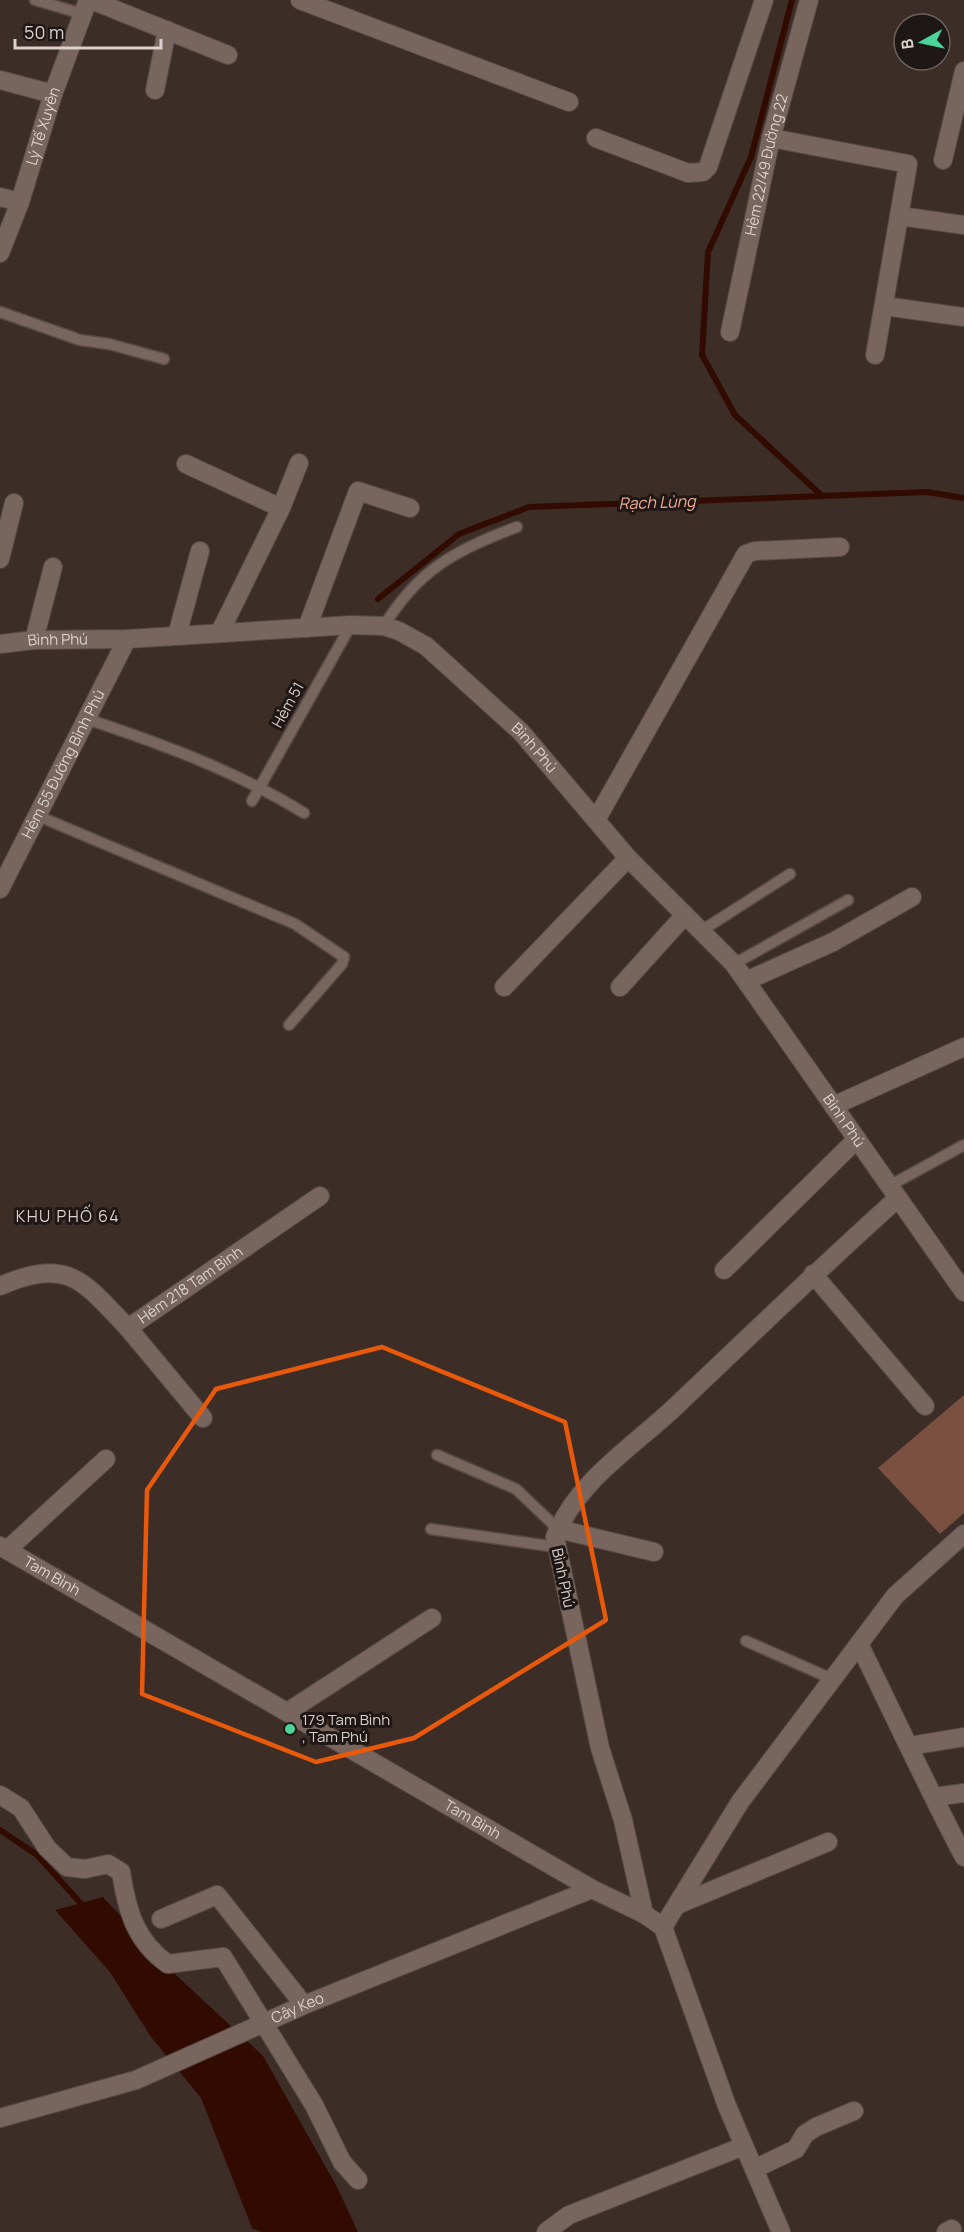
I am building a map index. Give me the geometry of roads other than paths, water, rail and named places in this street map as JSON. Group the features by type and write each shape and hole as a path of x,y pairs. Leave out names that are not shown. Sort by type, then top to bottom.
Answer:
{"street":[{"path":"300,0 569,102"},
{"path":"596,138 688,173 703,172 708,167 764,0"},
{"name":"Hẻm 22/49 Đường 22","path":"730,332 771,138 809,0"},
{"path":"87,5 167,30 228,55"},
{"name":"Lý Tế Xuyên","path":"0,253 20,201 53,94 87,5"},
{"path":"155,90 167,30"},
{"path":"943,160 964,71"},
{"path":"0,80 53,94"},
{"path":"771,138 908,164 875,355"},
{"path":"0,197 20,201"},
{"path":"900,216 964,225"},
{"path":"884,306 964,317"},
{"path":"220,632 281,508 299,463"},
{"path":"186,464 281,508"},
{"path":"307,628 358,491 410,508"},
{"path":"0,559 14,503"},
{"path":"596,820 746,554 755,551 840,548"},
{"path":"177,635 200,551"},
{"path":"34,640 53,567"},
{"name":"Bình Phú","path":"0,644 34,640 127,639 351,625 384,626 399,631 426,646 512,724 628,858 735,964 964,1292"},
{"name":"Hẻm 55 Đường Bình Phú","path":"0,889 127,639"},
{"path":"504,987 628,858"},
{"path":"746,981 833,942 912,897"},
{"path":"620,987 685,915"},
{"path":"833,1106 964,1047"},
{"path":"724,1270 856,1139"},
{"name":"Bình Phú","path":"644,1914 623,1820 600,1748 557,1538 584,1490 678,1406 894,1192"},
{"name":"Hẻm 218 Tam Bình","path":"0,1286 26,1275 63,1272 86,1284 128,1328 320,1196"},
{"path":"813,1274 925,1406"},
{"path":"128,1328 203,1418"},
{"path":"4,1548 106,1459"},
{"path":"781,2232 727,2106 663,1927 740,1802 895,1596 964,1534"},
{"path":"557,1538 654,1552"},
{"name":"Tam Bình","path":"4,1548 592,1889 644,1914 663,1927"},
{"path":"288,1711 432,1618"},
{"path":"859,1644 910,1746 921,1776 964,1857"},
{"path":"910,1746 964,1737"},
{"path":"934,1797 964,1793"},
{"path":"0,1795 21,1808 47,1848 67,1867 86,1869 108,1864 121,1872 133,1926 146,1940 152,1953 168,1964 223,1958 266,2024 314,2105 342,2162 358,2180"},
{"path":"677,1905 828,1842"},
{"name":"Cây Keo","path":"0,2118 136,2080 266,2024 304,2005 592,1889"},
{"path":"161,1919 217,1895 304,2005"},
{"path":"754,2169 796,2149 805,2134 816,2127 854,2111"},
{"path":"546,2232 569,2215 744,2146"}],"lane":[{"path":"35,0 87,5"},
{"path":"0,312 80,340 109,344 164,359"},
{"path":"384,626 399,600 435,567 472,543 517,527"},
{"name":"Hẻm 51","path":"252,801 351,625"},
{"path":"87,719 160,743 260,786 304,813"},
{"path":"38,816 295,924 344,957 342,964 289,1025"},
{"path":"702,931 790,874"},
{"path":"735,964 848,900"},
{"path":"894,1192 964,1145"},
{"path":"437,1455 516,1489 557,1538"},
{"path":"431,1529 557,1538"},
{"path":"746,1641 832,1679"}],"waterway":[{"path":"792,0 751,157 708,252 702,355 735,415 822,496"},
{"name":"Rạch Lùng","path":"378,599 459,534 529,507 927,492 964,498"},
{"path":"0,1830 37,1855 85,1908"}],"place":[{"name":"179 Tam Bình , Tam Phú","path":"290,1729"}],"district":[{"name":"KHU PHỐ 64","path":"68,1216"}]}
